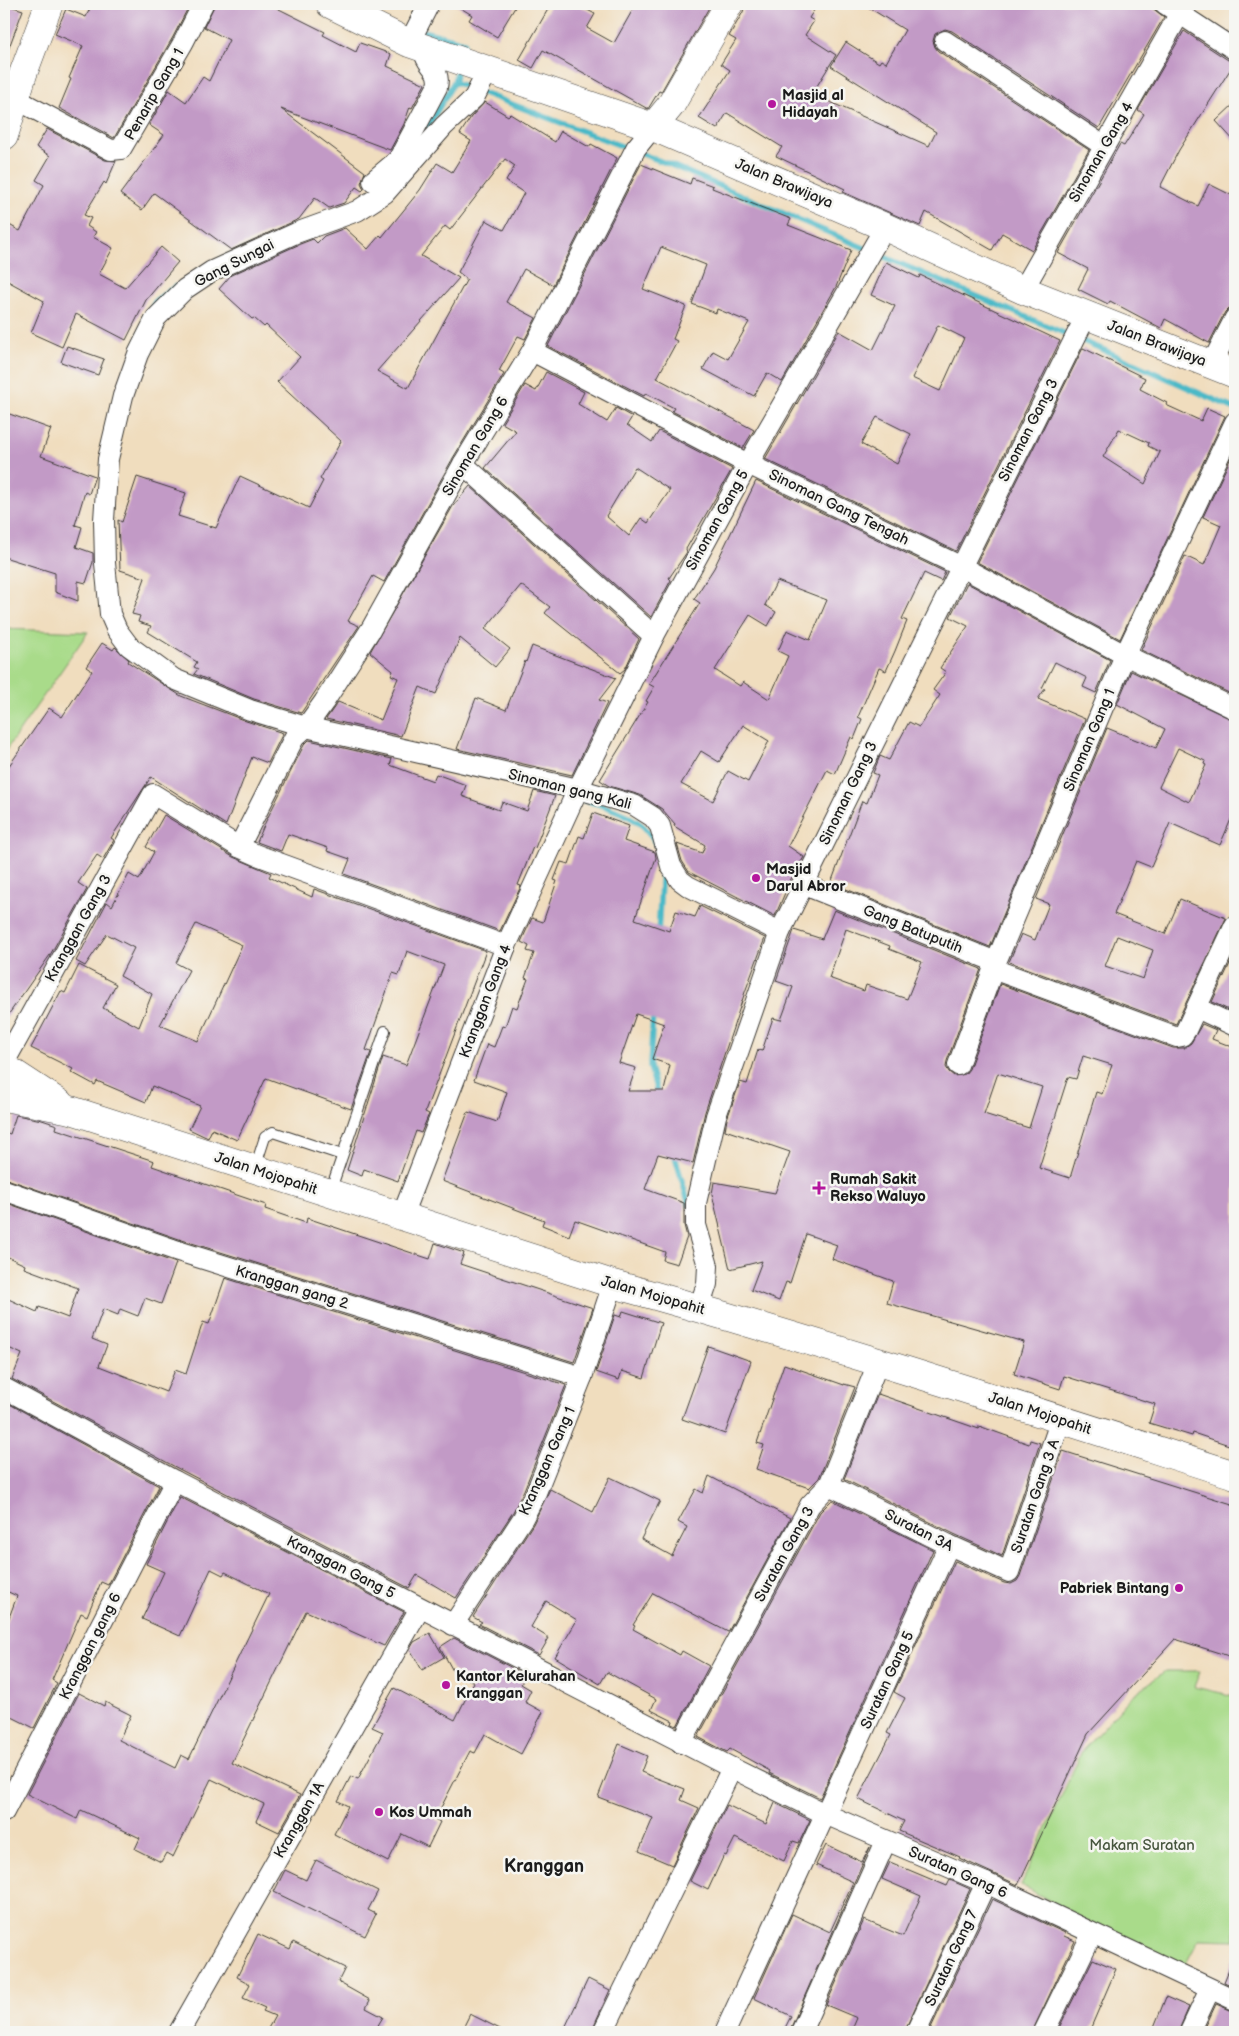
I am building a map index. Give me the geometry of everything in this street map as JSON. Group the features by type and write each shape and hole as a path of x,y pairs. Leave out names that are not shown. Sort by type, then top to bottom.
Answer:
{"main road":[{"path":"24,94 36,4"},
{"path":"4,136 24,94 49,4"},
{"name":"Jalan Brawijaya","path":"330,4 422,45 480,80 653,127 876,243 1023,290 1081,323 1224,369"},
{"path":"653,127 671,105 729,4"},
{"name":"Jalan Mojopahit","path":"4,1067 71,1110"},
{"name":"Jalan Mojopahit","path":"4,1097 71,1110 613,1284 699,1308 1235,1474"}],"street":[{"name":"Penarip Gang 1","path":"24,94 112,150 121,149 183,43 203,4"},
{"path":"373,181 398,160 437,87 438,74 426,60 422,45 425,9"},
{"path":"1172,9 1235,50"},
{"name":"Sinoman Gang 4","path":"1023,290 1104,146 1172,9"},
{"path":"945,41 1104,146"},
{"name":"Gang Sungai","path":"117,630 110,614 105,563 104,520 108,459 123,396 138,354 156,318 185,289 212,271 296,233 357,211 385,193 444,126 480,80"},
{"name":"Sinoman Gang 6","path":"239,847 300,732 371,629 462,464 532,351 634,153 653,127"},
{"name":"Sinoman Gang 5","path":"578,789 654,636 748,464 876,243"},
{"path":"1224,369 1235,318"},
{"name":"Sinoman Gang 3","path":"699,1308 707,1284 708,1266 696,1225 696,1203 716,1116 780,932 802,884 1081,323"},
{"name":"Sinoman Gang Tengah","path":"532,351 748,464 960,566 1125,654 1235,709"},
{"name":"Sinoman Gang 1","path":"958,1065 995,966 1125,654 1235,422"},
{"path":"462,464 654,636"},
{"name":"Sinoman gang Kali","path":"117,630 129,646 174,679 300,732 578,789 634,804 643,809 660,826 671,866 680,880 688,886 780,932"},
{"name":"Kranggan Gang 4","path":"402,1216 506,946 578,789"},
{"name":"Kranggan Gang 3","path":"4,1063 153,794 239,847"},
{"path":"239,847 506,946"},
{"name":"Gang Batuputih","path":"802,884 995,966 1171,1036 1182,1036 1197,1008"},
{"path":"1235,925 1197,1008 1235,1026"},
{"name":"Kranggan gang 2","path":"4,1190 178,1251 582,1377"},
{"name":"Kranggan Gang 1","path":"453,1625 523,1518 535,1495 582,1377 613,1284"},
{"name":"Suratan Gang 3","path":"681,1743 810,1505 830,1485 878,1363"},
{"name":"Kranggan Gang 5","path":"4,1388 175,1481 681,1743"},
{"name":"Suratan Gang 3 A","path":"1009,1572 1060,1419"},
{"name":"Kranggan gang 6","path":"4,1812 175,1481"},
{"name":"Suratan 3A","path":"830,1485 949,1545 1009,1572"},
{"name":"Suratan Gang 5","path":"725,2032 949,1545"},
{"name":"Kranggan 1A","path":"179,2032 420,1608"},
{"name":"Suratan Gang 6","path":"681,1743 825,1814 986,1883 1235,2000"},
{"path":"603,2032 732,1768"},
{"path":"801,2032 886,1841"},
{"name":"Suratan Gang 7","path":"916,2032 986,1883"},
{"path":"1044,2032 1092,1934"},
{"path":"1190,2032 1210,1989"}],"lane":[{"path":"330,1193 385,1031"},
{"path":"255,1169 265,1137 273,1132 342,1155"}],"green space":[{"path":"4,629 88,632 4,753"},
{"name":"Makam Suratan","path":"1165,1671 1200,1671 1194,1687 1235,1696 1235,1940 1199,1939 1182,1971 1130,1945 1021,1885 1082,1751 1131,1697"}],"building":[{"path":"4,4 23,10 5,58 4,58"},
{"path":"92,4 190,4 114,138 59,108 71,79 69,78 83,46 55,34 66,9 86,17"},
{"path":"215,4 269,4 325,32 323,35 356,52 360,43 391,54 387,66 425,84 412,108 410,107 404,124 390,150 281,109 365,172 361,183 364,189 362,191 356,187 344,203 329,208 315,198 299,219 231,250 154,193 142,210 120,194 164,135 149,125 169,90 186,102 203,77 209,81 229,40 204,27"},
{"path":"454,4 517,4 497,37 469,20 472,15"},
{"path":"551,4 576,4 595,14 587,28 614,43 636,4 711,4 661,92 659,91 648,109 543,50 533,68 519,60"},
{"path":"745,4 818,4 809,18 814,21 805,35 836,55 812,94 929,146 936,132 831,66 846,42 879,63 881,60 886,63 905,30 863,4 1147,4 1164,17 1099,128 952,31 945,29 935,34 933,41 938,51 1089,150 1032,250 1002,233 992,250 926,212 920,226 843,192 845,189 776,156 782,147 727,113 717,129 699,118 730,70 721,64 736,40 729,36 743,12"},
{"path":"1184,31 1228,60 1235,62 1179,150 1160,187 1198,206 1209,184 1235,197 1235,306 1225,312 1209,343 1165,319 1161,328 1110,301 1108,304 1078,289 1088,269 1058,253 1120,144 1124,146 1144,114 1138,110"},
{"path":"485,102 508,116 510,114 555,142 561,131 589,147 591,144 617,158 553,285 524,269 506,302 536,318 525,339 518,336 499,371 504,374 453,458 384,582 373,576 348,621 359,626 301,713 254,699 194,674 198,669 194,667 197,662 148,632 151,626 138,622 140,616 132,614 145,578 120,570 118,520 122,522 137,477 186,493 178,516 216,528 240,476 309,508 323,481 320,479 341,441 277,382 300,357 266,325 264,327 254,318 252,319 219,289 231,275 313,239 317,243 324,236 345,228 368,249 380,235 382,237 420,190 437,163 452,172 471,141 460,134 471,117","holes":["505,159 515,166 506,181 524,193 504,230 486,220 458,272 467,279 408,388 377,371 459,278 421,256 445,226 450,230"]},
{"path":"1235,103 1235,142 1216,121"},
{"path":"47,129 105,160 116,161 106,184 104,182 84,215 91,218 87,226 96,232 93,237 113,248 99,274 125,288 161,247 178,262 146,300 126,340 76,314 62,347 31,333 44,301 4,279 4,222 20,231 44,185 36,180 50,156 36,147"},
{"path":"641,164 690,184 692,178 713,186 712,188 791,219 788,225 851,250 836,287 782,382 767,373 754,396 703,369 713,351 728,359 749,322 717,309 716,313 692,304 706,265 661,247 643,289 686,306 673,339 677,341 657,378 754,430 743,448 672,411 674,408 646,393 644,396 548,346"},
{"path":"886,262 919,278 920,275 1060,341 956,551 765,459 839,331 873,350 895,306 871,295","holes":["938,325 964,338 940,391 912,378","877,417 911,434 897,464 861,444"]},
{"path":"67,346 104,359 98,375 61,362"},
{"path":"1083,348 1145,378 1140,389 1167,403 1166,405 1201,421 1207,408 1225,416 1120,639 977,562","holes":["1119,429 1149,443 1148,446 1160,452 1145,484 1103,457"]},
{"path":"546,372 584,392 578,404 607,422 616,408 632,417 627,425 652,442 659,431 732,469 686,549 687,552 669,578 671,580 651,617 485,468 516,431 502,423 525,385 536,391","holes":["635,467 670,490 648,523 641,518 629,536 606,516"]},
{"path":"4,412 51,429 41,456 95,476 89,494 85,492 75,525 82,527 76,547 93,553 93,562 86,583 78,581 78,601 55,592 55,573 4,557"},
{"path":"1235,449 1235,696 1141,650 1185,556 1204,565 1221,525 1203,517"},
{"path":"756,481 945,572 941,581 924,573 902,619 907,621 886,671 879,668 858,717 862,719 854,739 851,737 835,774 827,770 788,846 804,857 791,879 775,916 689,872 682,861 677,844 702,853 705,845 674,826 675,824 662,809 640,795 609,786 600,780 648,702 646,701 654,687 649,684 700,603 694,599 714,568","holes":["777,581 827,600 810,640 787,630 778,651 788,656 769,699 743,682 740,686 715,670 750,615 768,626 776,612 765,605","743,725 769,741 748,782 728,771 713,801 681,784 701,751 719,762"]},
{"path":"470,486 639,639 625,669 620,673 545,613 550,607 521,585 485,629 510,649 495,667 460,638 436,694 420,687 401,736 326,719 338,702 381,720 398,678 391,675 393,671 370,652 453,506"},
{"path":"967,583 1110,660 1096,693 1083,687 1087,678 1055,662 1042,688 1045,689 1038,699 1085,719 990,947 831,883 862,801 867,803 878,775 873,773 880,756 889,760 909,722 919,727 940,695 933,690 946,672 940,668 968,626 950,617"},
{"path":"102,643 113,650 115,647 129,660 128,662 181,696 283,733 268,763 252,757 226,825 151,777 111,838 114,840 103,859 97,855 78,883 87,889 50,955 4,1021 4,773 49,708 62,717 92,671 86,667"},
{"path":"532,646 616,678 599,700 607,703 572,775 457,749 476,698 506,710"},
{"path":"1131,671 1235,721 1235,810 1220,845 1170,823 1151,867 1136,861 1114,914 1165,934 1180,899 1226,918 1176,1024 1009,962 1021,934 1035,940 1049,904 1036,899 1107,728 1156,748 1165,729 1117,704","holes":["1178,748 1205,761 1204,764 1206,765 1189,802 1159,787","1117,936 1153,950 1143,979 1105,966"]},
{"path":"309,740 392,759 390,765 433,781 436,774 466,785 462,796 499,810 502,802 527,811 534,791 555,796 518,885 521,886 500,931 344,874 350,859 327,851 328,848 288,834 281,851 257,842 304,745"},
{"path":"593,813 629,826 624,841 655,852 656,858 635,919 669,931 676,911 695,917 700,906 765,938 705,1112 693,1163 658,1154 645,1189 684,1203 684,1225 687,1237 677,1264 663,1260 665,1252 575,1220 569,1236 542,1225 544,1220 442,1181 468,1112 497,1122 507,1092 474,1080 487,1044 494,1047 502,1026 505,1027 512,1006 517,1008 528,979 525,978 534,953 527,951 529,946 521,942 532,918 543,922 557,881 554,880 561,862 569,864 579,836 584,838","holes":["636,1014 664,1024 652,1059 670,1065 664,1091 628,1091 636,1068 619,1063"]},
{"path":"164,815 233,857 271,873 269,877 312,897 314,889 486,951 425,1112 429,1114 421,1133 416,1131 398,1181 364,1169 362,1176 347,1170 383,1057 406,1065 444,965 407,951 399,975 393,973 366,1050 371,1052 351,1109 266,1078 237,1140 212,1129 208,1138 189,1129 200,1106 152,1086 146,1102 97,1081 95,1085 71,1072 73,1069 31,1048 61,991 65,993 79,965 116,984 103,1008 139,1027 152,994 120,976 134,948 107,934 85,966 76,961 107,902 112,906 129,874 139,880 154,852 146,847","holes":["196,924 242,945 198,1041 160,1025 189,970 176,963"]},
{"path":"834,910 981,969 947,1061 946,1067 954,1076 965,1074 969,1069 1000,984 1173,1048 1184,1048 1191,1043 1202,1024 1216,1030 1212,1039 1235,1048 1235,1447 1193,1433 1192,1436 1149,1423 1155,1404 1064,1376 1060,1389 1014,1374 1024,1342 887,1303 893,1281 832,1259 837,1245 806,1234 790,1283 786,1282 779,1301 751,1290 762,1261 730,1269 712,1194 714,1182 775,1193 790,1152 725,1130 727,1119 740,1082 747,1084 758,1050 762,1051 773,1018 781,1020 793,987 776,981 794,930 822,939","holes":["846,929 890,946 889,949 922,962 907,999 866,985 864,991 829,978","1083,1056 1112,1065 1102,1094 1096,1092 1070,1178 1039,1168 1068,1077 1076,1079","998,1073 1042,1087 1029,1128 984,1114"]},
{"path":"1235,953 1235,1013 1212,1002"},
{"path":"16,1115 57,1125 56,1129 154,1161 152,1166 266,1205 265,1209 306,1223 307,1218 430,1259 435,1243 464,1253 460,1264 593,1308 574,1362 182,1240 4,1178 4,1132 10,1134"},
{"path":"4,1202 176,1263 161,1304 145,1298 138,1316 120,1309 118,1315 103,1309 92,1339 107,1345 99,1366 166,1392 175,1370 186,1374 203,1322 209,1324 225,1278 566,1385 524,1490 513,1512 456,1598 417,1575 409,1588 181,1470 12,1379 22,1354 4,1346 4,1297 37,1312 39,1307 68,1318 78,1288 24,1268 25,1265 4,1255"},
{"path":"623,1311 661,1323 644,1378 622,1371 619,1380 596,1372 615,1315 621,1317"},
{"path":"708,1346 751,1361 725,1434 682,1419"},
{"path":"784,1364 855,1387 819,1478 809,1488 756,1469 764,1445 757,1443"},
{"path":"878,1394 979,1429 979,1426 1029,1444 1030,1440 1040,1443 1002,1556 844,1479"},
{"path":"4,1401 159,1486 108,1585 101,1582 87,1616 81,1613 52,1680 57,1683 34,1728 4,1713 4,1631 17,1596 4,1590"},
{"path":"1063,1451 1235,1505 1235,1658 1175,1639 1088,1734 1018,1885 960,1857 899,1831 904,1821 858,1799 891,1735 887,1733 905,1698 894,1692 955,1561 1004,1583 1011,1584 1017,1581"},
{"path":"709,1476 790,1518 728,1632 653,1593 633,1625 635,1626 633,1629 680,1655 682,1651 709,1666 677,1726 672,1724 673,1721 651,1710 656,1699 607,1672 600,1684 555,1657 577,1620 546,1601 531,1627 549,1638 539,1655 479,1624 482,1622 473,1617 533,1524 550,1489 593,1512 610,1477 660,1501 641,1539 672,1556 687,1527 678,1522 696,1489 703,1493"},
{"path":"180,1497 404,1612 384,1646 306,1611 232,1763 300,1795 279,1832 256,1821 264,1804 211,1779 173,1857 166,1853 161,1862 135,1849 140,1838 81,1810 77,1819 27,1794 79,1693 104,1706 105,1702 131,1715 119,1740 175,1768 181,1755 189,1759 269,1594 225,1572 223,1575 211,1569 180,1636 142,1619 164,1572 146,1564"},
{"path":"832,1500 933,1550 820,1798 769,1773 770,1771 730,1749 727,1752 698,1737 820,1512"},
{"path":"430,1633 444,1657 422,1670 410,1649 414,1642"},
{"path":"454,1638 526,1675 521,1684 531,1690 525,1702 543,1712 521,1754 485,1734 475,1753 470,1751 435,1819 440,1822 428,1847 402,1834 388,1862 334,1834 348,1806 338,1801 351,1776 358,1779 383,1732 372,1727 394,1688 455,1720 474,1682 453,1671 440,1647"},
{"path":"619,1744 647,1756 641,1772 685,1789 681,1800 699,1808 672,1865 639,1851 653,1818 598,1797"},
{"path":"775,1803 810,1820 799,1843 793,1841 784,1861 735,1838 726,1856 724,1855 708,1890 690,1881 727,1805 766,1824"},
{"path":"826,1845 862,1862 870,1847 789,2032 783,2032 791,2016 754,1998 792,1914 830,1932 853,1882 816,1865"},
{"path":"316,1860 378,1891 368,1910 376,1914 365,1936 274,1892 285,1870 306,1880"},
{"path":"890,1862 947,1886 950,1880 970,1889 904,2032 851,2032 857,2018 826,2005 864,1920 903,1936 921,1896 882,1879"},
{"path":"992,1899 1065,1933 1064,1936 1075,1941 1032,2032 929,2032"},
{"path":"258,1934 290,1949 293,1942 345,1968 338,1982 370,2000 366,2008 383,2017 374,2032 266,2032 275,2016 263,2011 265,2008 243,1998 250,1984 237,1977"},
{"path":"1235,1955 1235,1987 1224,1982"},
{"path":"1093,1959 1116,1969 1089,2032 1057,2032"},
{"path":"588,1979 610,1990 591,2032 563,2032"},
{"path":"1166,1997 1189,2007 1178,2032 1152,2032"},
{"path":"1216,2004 1235,2012 1235,2032 1203,2032"},
{"path":"470,2014 506,2032 461,2032"}],"waterway":[{"path":"419,30 464,42 461,53"},
{"path":"421,138 454,82 458,67"},
{"path":"454,82 671,165 867,249"},
{"path":"875,253 1104,350 1235,409"},
{"path":"149,314 156,300 175,287"},
{"path":"531,788 606,806 620,812 644,827 657,846"},
{"path":"658,935 662,865"},
{"path":"653,1014 650,1067 658,1096"},
{"path":"674,1153 689,1205"}],"place":[{"name":"Masjid al Hidayah","path":"772,104"},
{"name":"Masjid Darul Abror","path":"756,878"},
{"name":"Rumah Sakit Rekso Waluyo","path":"819,1188"},
{"name":"Pabriek Bintang","path":"1179,1588"},
{"name":"Kantor Kelurahan Kranggan","path":"446,1685"},
{"name":"Kos Ummah","path":"379,1812"}],"district":[{"name":"Kranggan","path":"544,1866"}]}
